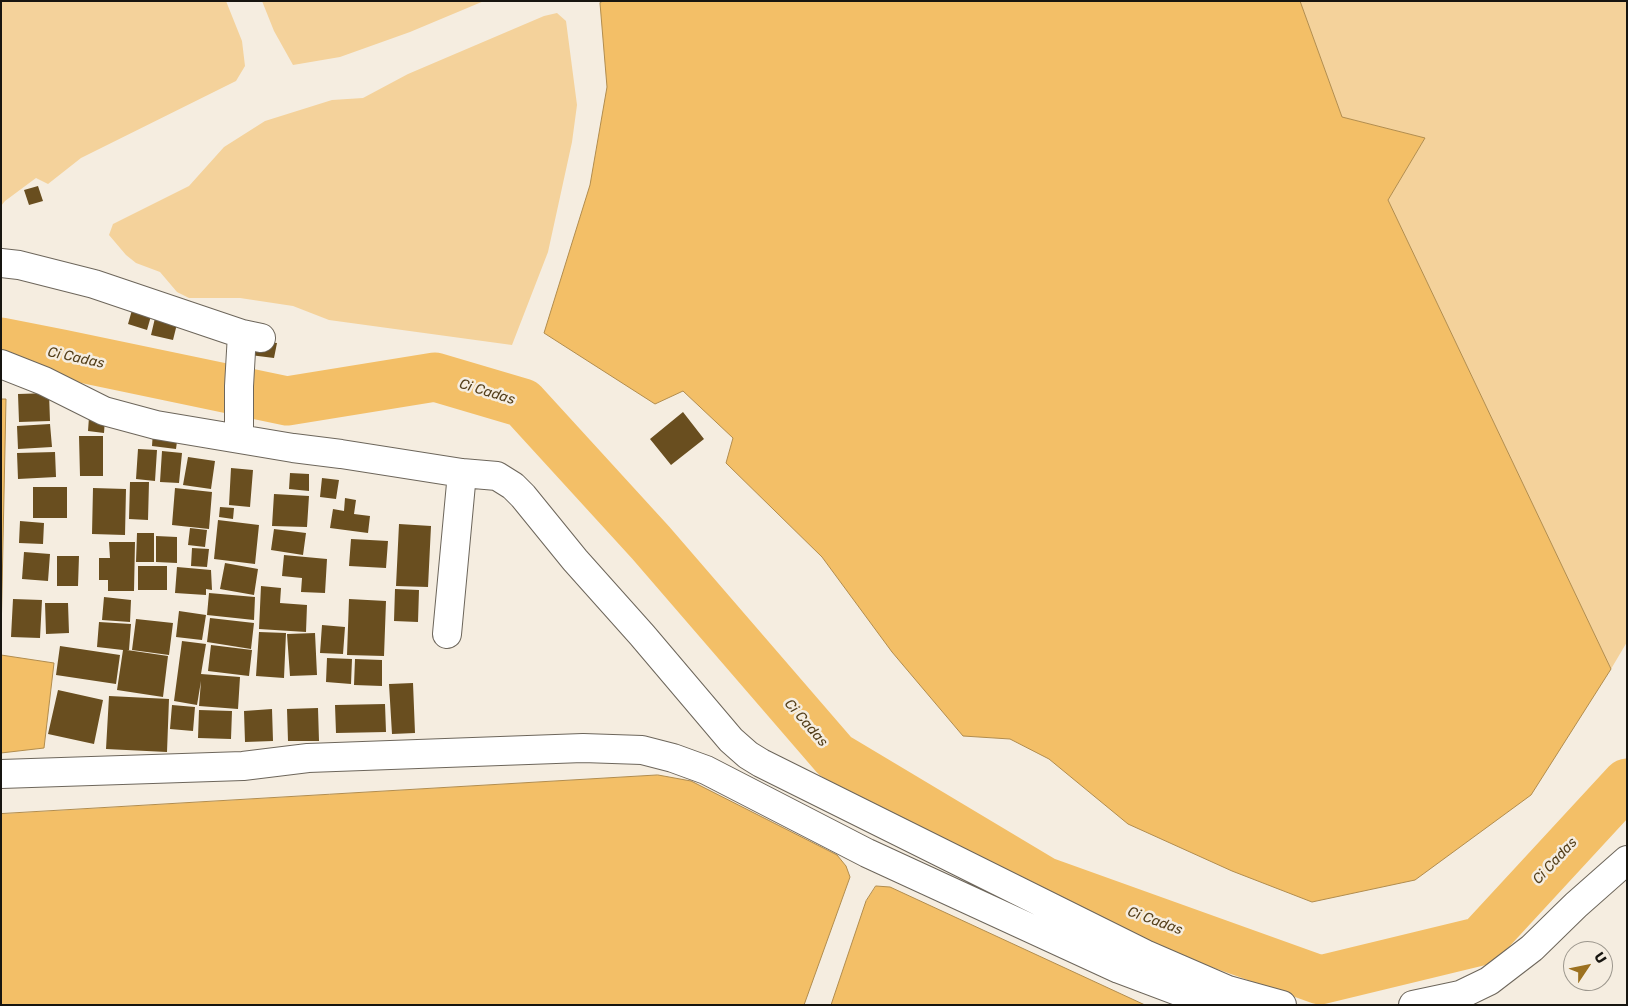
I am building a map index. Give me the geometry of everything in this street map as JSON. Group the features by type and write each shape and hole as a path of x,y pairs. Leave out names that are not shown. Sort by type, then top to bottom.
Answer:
{"street":[{"path":"1,263 19,265 94,284 252,336 239,386 239,427"},
{"path":"1,364 44,381 104,411 156,425 239,427 293,448 462,473 497,476 514,486 575,560 642,635 731,740 761,764 1145,954 1228,990 1282,1005"},
{"path":"447,634 462,473"},
{"path":"1,774 243,766 308,758 582,748 642,750 674,758 706,770 867,853 1119,969 1215,1005"},
{"path":"1413,1005 1460,995 1489,981 1532,948 1576,905 1627,860"}],"shaded area":[{"path":"1,1 226,1 242,41 245,66 236,81 81,158 48,184 36,178 1,206"},
{"path":"262,1 484,1 410,32 340,57 293,65 274,31"},
{"path":"604,1 1300,1 1342,117 1425,138 1388,200 1611,669 1531,795 1415,880 1312,902 1232,871 1128,824 1049,759 1010,739 963,736 892,652 822,557 726,463 733,438 683,391 655,404 544,333 590,185 607,87 600,3"},
{"path":"1300,1 1627,1 1627,642 1611,669 1388,200 1425,138 1342,117"},
{"path":"557,13 566,21 577,105 572,142 548,252 512,345 329,320 293,306 240,298 189,298 177,292 160,272 136,263 126,255 109,235 113,224 189,186 224,147 265,121 332,100 363,98 408,74 544,16"},
{"path":"1,399 6,399 1,638"},
{"path":"1,655 54,663 44,748 1,753"},
{"path":"658,775 691,781 837,855 846,866 850,877 804,1005 1,1005 1,814"},
{"path":"876,886 890,887 1145,1005 831,1005 866,901"}],"building":[{"path":"38,186 43,201 29,205 24,190"},
{"path":"132,310 151,316 147,330 128,324"},
{"path":"155,318 177,324 173,340 151,335"},
{"path":"252,340 277,343 274,358 250,355"},
{"path":"49,393 50,421 19,422 18,394"},
{"path":"683,412 704,439 671,465 650,439"},
{"path":"89,417 105,419 104,433 88,431"},
{"path":"50,424 52,447 18,449 17,426"},
{"path":"153,431 178,434 176,449 152,446"},
{"path":"79,436 103,436 103,476 80,476"},
{"path":"138,449 157,450 155,481 136,479"},
{"path":"162,451 182,453 179,483 160,482"},
{"path":"55,452 56,477 18,479 17,453"},
{"path":"188,457 215,461 211,489 183,485"},
{"path":"231,468 253,470 250,507 229,505"},
{"path":"290,473 309,474 309,491 289,489"},
{"path":"322,478 339,480 336,499 320,497"},
{"path":"130,482 149,482 148,520 129,519"},
{"path":"33,487 67,487 67,518 33,518"},
{"path":"93,488 126,489 125,535 92,534"},
{"path":"175,488 212,492 209,529 172,525"},
{"path":"274,494 309,496 307,527 272,526"},
{"path":"345,498 356,500 354,514 370,516 368,533 330,528 333,509 344,511"},
{"path":"220,507 234,508 233,519 219,517"},
{"path":"218,520 259,525 255,564 214,559"},
{"path":"20,521 44,523 43,544 19,543"},
{"path":"399,524 431,526 428,587 396,586"},
{"path":"190,528 207,530 205,547 188,545"},
{"path":"274,529 306,533 303,555 271,550"},
{"path":"137,533 154,533 154,562 136,562"},
{"path":"156,536 177,537 177,563 156,562"},
{"path":"351,539 388,541 386,568 349,566"},
{"path":"109,542 135,542 134,591 108,591 108,580 99,580 99,558 110,558"},
{"path":"192,548 209,549 207,567 191,566"},
{"path":"24,552 50,554 48,581 22,579"},
{"path":"284,555 327,559 325,593 301,592 302,578 282,576"},
{"path":"57,556 79,556 78,586 57,586"},
{"path":"225,563 258,569 254,595 220,589"},
{"path":"138,566 167,566 167,590 138,590"},
{"path":"177,567 211,570 212,590 206,589 206,595 175,593"},
{"path":"261,586 281,588 280,603 307,605 306,632 259,629"},
{"path":"395,589 419,590 418,622 394,621"},
{"path":"209,593 255,597 254,620 207,615"},
{"path":"104,597 131,600 130,622 102,620"},
{"path":"13,599 42,600 40,638 11,637"},
{"path":"349,599 386,601 384,656 347,655"},
{"path":"45,603 68,603 69,633 46,634"},
{"path":"179,611 206,615 202,640 176,637"},
{"path":"210,618 254,623 251,649 207,642"},
{"path":"136,619 173,623 169,655 132,650"},
{"path":"99,622 131,624 129,650 127,650 168,656 163,697 117,690 123,650 97,647"},
{"path":"322,625 345,627 343,654 320,653"},
{"path":"259,632 286,633 284,678 256,676"},
{"path":"315,633 317,675 290,676 287,634"},
{"path":"182,641 206,644 201,674 240,677 238,709 199,706 201,681 197,705 174,701"},
{"path":"211,645 252,650 249,676 208,671"},
{"path":"60,646 120,655 116,684 56,675"},
{"path":"327,658 352,659 351,684 326,682"},
{"path":"355,659 382,660 382,686 354,685"},
{"path":"413,683 415,733 392,734 389,684"},
{"path":"58,690 103,700 94,744 48,734"},
{"path":"109,696 169,699 167,752 106,749"},
{"path":"385,704 386,732 336,733 335,705"},
{"path":"172,705 195,707 193,731 170,729"},
{"path":"318,708 319,741 288,741 287,709"},
{"path":"272,709 273,741 245,742 244,711"},
{"path":"199,710 232,711 231,739 198,738"}],"waterway":[{"name":"Ci Cadas","path":"1,342 287,401 435,377 523,403 651,543 835,756 1044,881 1320,980 1481,941 1627,783"}]}
